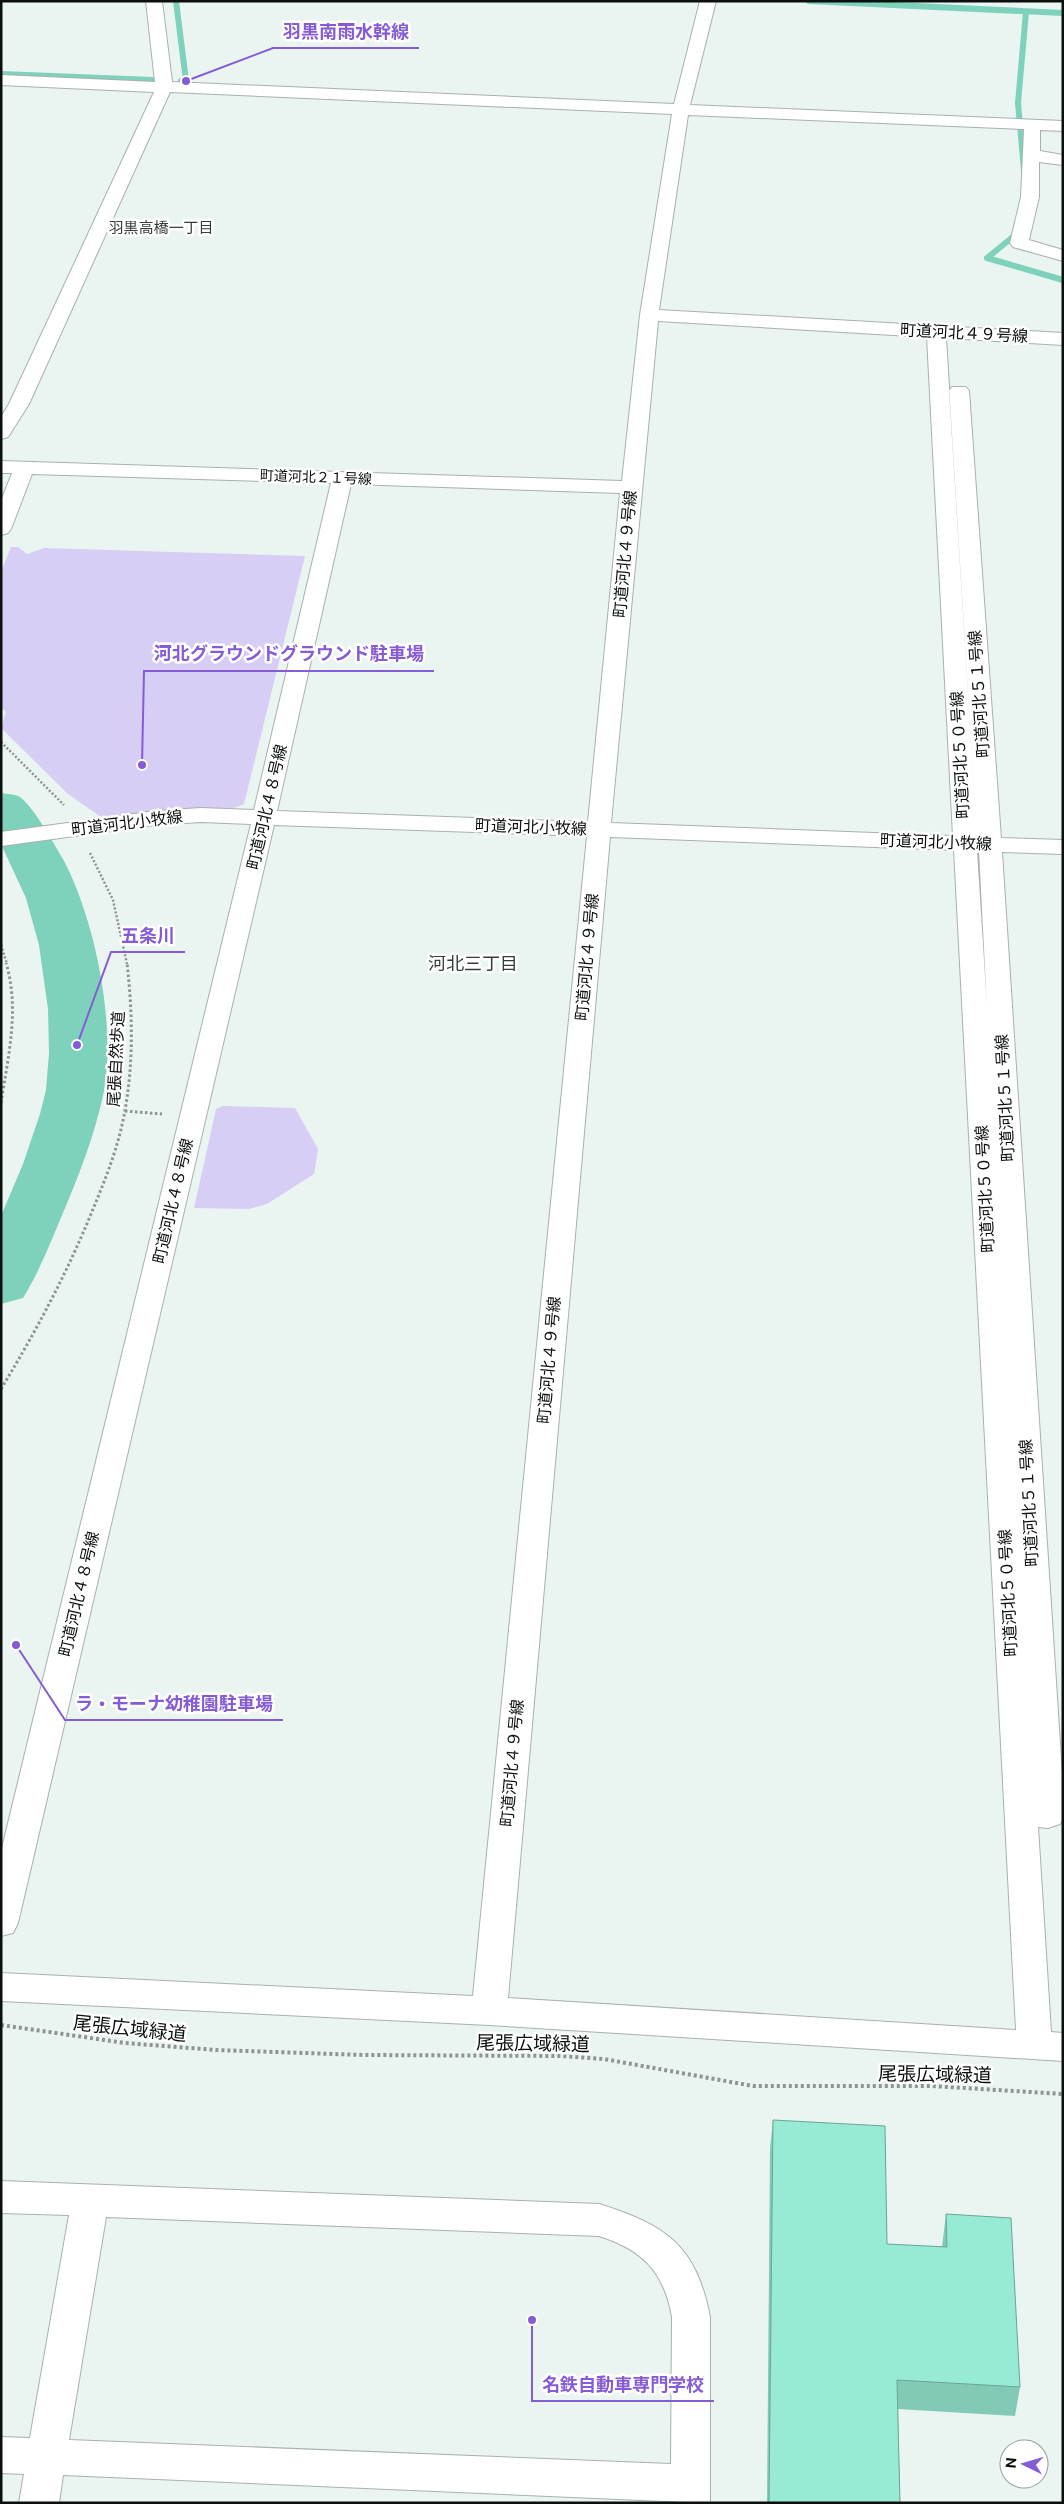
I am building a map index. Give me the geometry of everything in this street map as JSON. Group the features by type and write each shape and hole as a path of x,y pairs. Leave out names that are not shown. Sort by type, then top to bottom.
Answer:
{"street":[{"path":"1,434 19,404 164,87 154,1"},
{"path":"649,315 681,109 708,1"},
{"path":"1,80 1063,126"},
{"path":"1032,125 1030,197 1019,243 1063,256"},
{"path":"1030,155 1063,160"},
{"name":"町道河北４９号線","path":"489,2011 631,487 649,315 1063,339"},
{"name":"町道河北５０号線","path":"936,332 978,844 1021,1814 1048,2047"},
{"name":"町道河北２１号線","path":"1,467 631,487"},
{"path":"1,530 24,468"},
{"name":"町道河北４８号線","path":"1,1922 265,816 342,478"},
{"name":"町道河北小牧線","path":"1,838 182,816 265,816 1063,847"},
{"path":"1,1987 489,2011 1048,2047"},
{"path":"1,2197 600,2220 638,2233 666,2256 677,2269 689,2300 691,2317 691,2493 1,2455"},
{"path":"39,2503 90,2200"}],"path":[{"name":"尾張自然歩道","path":"1,742 64,805 113,898 122,931 132,1016 125,1111 110,1167 73,1257 46,1313 1,1389"},
{"path":"1,945 11,979 13,1019 1,1103"},
{"path":"125,1111 193,1116"},
{"name":"尾張広域緑道","path":"1,2025 92,2039 268,2053 561,2056 604,2059 753,2086 932,2086 1063,2094"}],"shaded area":[{"path":"11,547 18,547 27,554 44,548 305,556 244,804 234,808 182,808 101,817 68,794 1,728 6,712 1,707 1,572"},
{"path":"223,1106 295,1108 318,1149 314,1174 267,1204 249,1209 194,1208 216,1109"}],"building":[{"path":"773,2120 885,2126 887,2244 947,2247 946,2214 1011,2218 1020,2387 897,2380 900,2503 769,2503"}],"waterway":[{"path":"176,1 186,81 181,81"},
{"path":"809,1 1063,13"},
{"path":"1024,170 1018,103 1026,12"},
{"path":"1,74 153,80"},
{"path":"1016,228 1014,236 987,258 1063,280"},
{"path":"1,808 21,833 39,864 59,914 67,945 73,986 78,1053 75,1090 62,1139 22,1238 1,1284"}],"place":[{"name":"羽黒南雨水幹線","path":"186,81"},
{"name":"河北グラウンドグラウンド駐車場","path":"142,765"},
{"name":"五条川","path":"77,1045"},
{"name":"ラ・モーナ幼稚園駐車場","path":"16,1645"},
{"name":"名鉄自動車専門学校","path":"532,2320"}],"district":[{"name":"羽黒高橋一丁目","path":"161,227"},
{"name":"河北三丁目","path":"473,963"}]}
